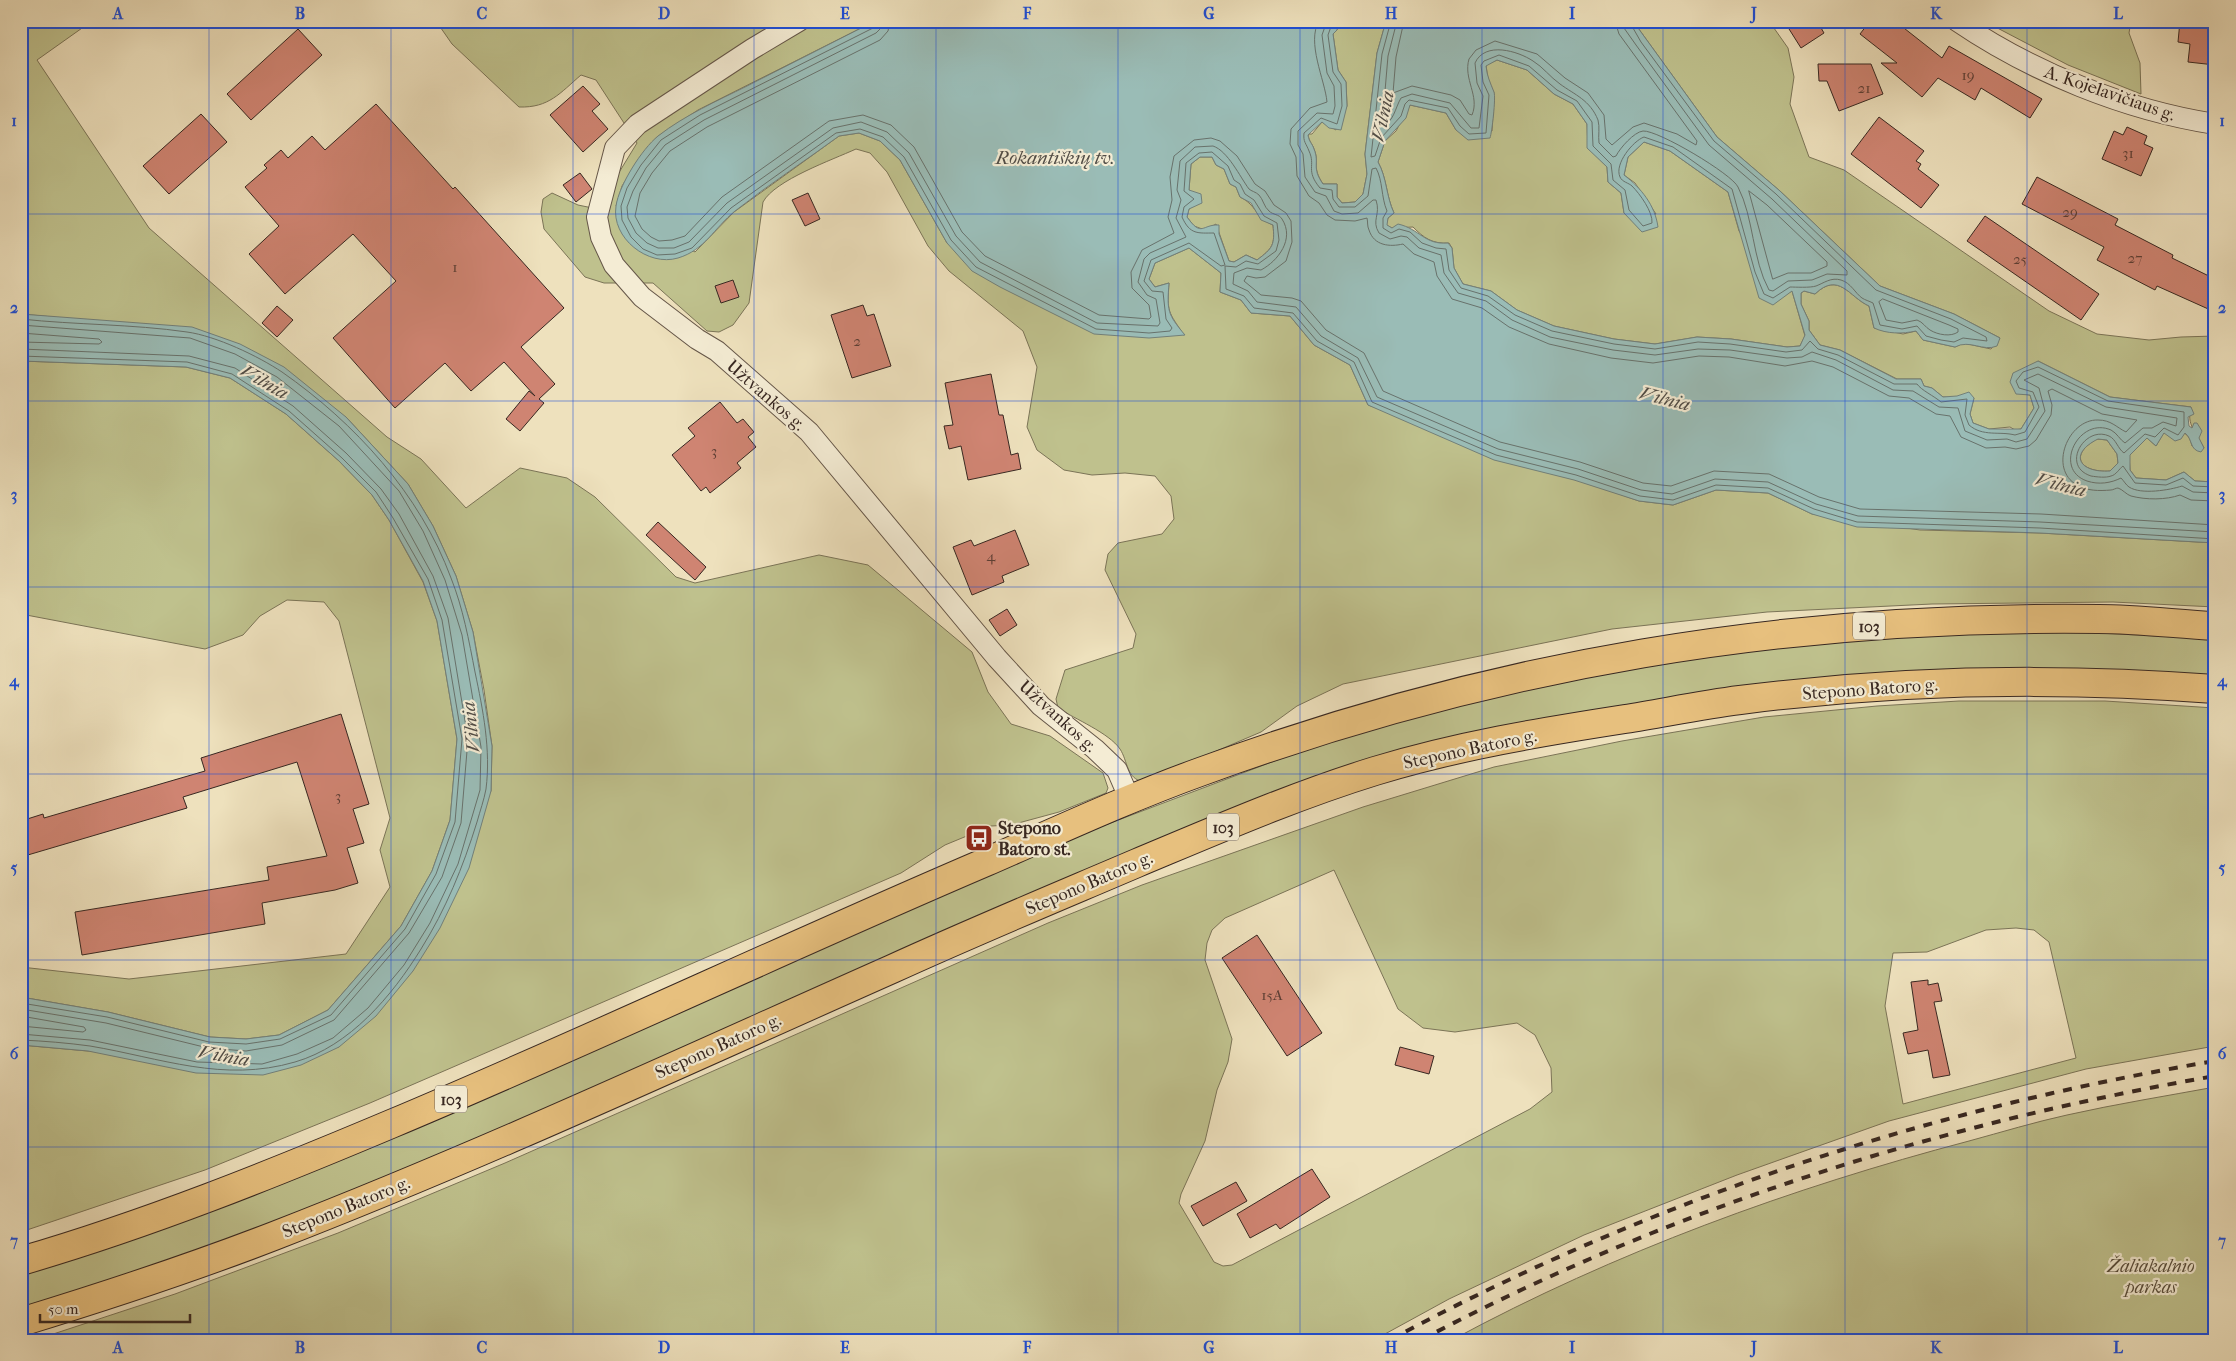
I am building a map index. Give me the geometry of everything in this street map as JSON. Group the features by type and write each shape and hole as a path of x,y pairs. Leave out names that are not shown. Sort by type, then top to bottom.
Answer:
{"main road":[{"name":"103","path":"21,1261 114,1231 260,1179 471,1090 871,911 1130,800 1253,753 1404,706 1527,674 1640,652 1724,639 1837,628 1963,619 2106,619 2215,626"},
{"name":"Stepono Batoro g.","path":"21,1322 130,1288 274,1236 497,1145 1005,918 1280,804 1380,770 1446,751 1537,734 1738,700 1847,689 1968,682 2143,683 2215,689"}],"street":[{"name":"Užtvankos g.","path":"799,21 752,49 638,124 616,148 597,217 601,237 614,265 642,297 697,339 717,351 809,432 997,658 1041,706 1095,749 1117,770 1130,800"},
{"name":"A. Kojelavičiaus g.","path":"1957,21 1983,39 2062,79 2146,108 2215,124"}],"green space":[{"path":"21,21 92,21 37,60 149,228 387,437 421,459 466,508 520,468 567,478 595,497 676,577 695,583 819,555 868,565 972,652 988,692 1011,724 1050,736 1103,773 1108,788 1106,793 1059,812 1011,825 991,826 945,845 901,873 370,1103 205,1170 21,1232 21,1045 88,1051 339,1047 491,791 492,746 473,632 456,576 433,526 408,484 346,417 53,317 21,314"},
{"path":"436,21 875,21 698,110 657,137 637,162 622,186 616,206 695,252 734,212 839,136 859,133 880,141 900,160 947,243 1184,335 1170,311 1168,300 1169,283 1155,287 1149,279 1155,263 1189,248 1221,273 1220,292 1241,300 1251,313 1290,316 1314,345 1350,365 1368,405 1639,501 1673,505 1716,490 1768,493 1812,514 1920,530 2040,533 2215,543 2215,607 2113,602 1932,604 1767,612 1612,629 1343,684 1297,706 1261,732 1144,782 1134,777 1128,769 1123,754 1115,743 1100,732 1058,708 1056,699 1065,670 1133,648 1136,634 1105,570 1108,554 1118,543 1162,534 1174,519 1171,496 1155,476 1125,473 1092,475 1064,470 1037,450 1027,427 1037,367 1023,331 949,271 928,246 887,172 870,153 856,149 791,178 769,194 763,202 749,303 733,325 719,332 707,331 653,283 604,283 585,277 544,229 541,212 543,199 552,193 578,205 607,211 615,179 637,143 596,80 581,75 546,102 529,107 519,107 452,44"},
{"path":"1338,21 1386,21 1377,53 1365,154 1367,174 1363,194 1355,202 1342,203 1337,197 1337,184 1323,184 1319,178 1316,169 1316,154 1308,134 1312,134 1322,122 1336,130 1347,106 1346,82 1338,70 1333,34 1337,30"},
{"path":"1633,21 1769,21 1788,48 1794,77 1790,104 1809,157 1844,170 2049,311 2097,334 2149,340 2215,336 2215,482 2195,481 2184,472 2166,480 2136,478 2130,470 2129,455 2147,438 2156,446 2164,432 2185,434 2188,436 2192,446 2204,448 2191,424 2191,407 2110,397 2038,361 2016,393 2030,395 2034,408 2021,429 2015,430 2010,427 1989,429 1973,423 1970,414 1974,398 1943,397 1932,388 1924,386 1921,379 1897,379 1840,350 1820,345 1809,330 1809,321 1801,304 1801,293 1804,291 1815,294 1831,285 1844,288 1869,306 1874,328 1903,334 1916,331 1923,340 1955,347 1963,343 1991,349 2000,338 1954,314 1880,286 1780,191 1717,137"},
{"path":"1984,21 2131,21 2129,33 2140,63 2141,94 2068,65"},
{"path":"1497,60 1527,70 1554,94 1573,104 1587,124 1588,148 1607,167 1608,182 1621,193 1624,213 1656,214 1635,183 1624,175 1628,157 1644,142 1670,151 1728,192 1739,231 1786,294 1792,291 1805,336 1800,346 1787,347 1731,339 1697,337 1655,344 1614,339 1554,326 1517,310 1491,291 1463,284 1454,268 1452,248 1449,243 1429,239 1413,227 1392,228 1386,225 1388,218 1394,213 1378,162 1385,141 1396,131 1410,105 1446,113 1456,130 1492,131 1494,93 1488,80 1486,65"},
{"path":"1200,157 1212,157 1216,165 1224,169 1230,184 1236,187 1240,197 1250,204 1262,219 1273,225 1274,237 1272,246 1257,260 1246,255 1234,262 1229,261 1216,224 1205,230 1194,226 1187,217 1189,209 1195,205 1189,190 1191,164"},
{"path":"21,361 186,367 230,378 286,414 339,461 372,495 389,520 423,582 437,621 457,739 450,820 432,871 401,926 328,1010 279,1035 246,1039 210,1037 108,1012 21,997 21,967 129,979 346,954 390,887 380,850 390,818 339,621 324,602 287,600 260,616 243,635 205,649 21,614"},
{"path":"2097,439 2107,440 2117,454 2118,463 2110,471 2091,469 2081,462 2080,457 2083,451"},
{"path":"1996,631 2078,632 2215,639 2215,678 2123,672 1415,747 488,1136 211,1248 21,1311 21,1273 1084,833 1314,746 1435,710 1611,670 1787,644"},
{"path":"1959,701 2105,701 2215,708 2215,1046 2086,1069 1889,1121 1737,1175 1584,1235 1449,1299 1374,1340 35,1340 175,1294 338,1233 505,1163 1048,923 1142,885 1363,807 1494,767 1622,741 1764,717 1877,706","holes":["1334,870 1398,1009 1423,1028 1455,1032 1517,1023 1535,1035 1551,1068 1552,1092 1530,1109 1232,1265 1223,1266 1214,1262 1179,1203 1181,1194 1205,1141 1217,1090 1228,1062 1232,1039 1205,960 1207,943 1212,930 1225,918","2016,928 2034,930 2049,942 2076,1058 1903,1104 1885,1006 1893,953 1927,952 1986,930"]},
{"name":"Žaliakalnio parkas","path":"2215,1087 2215,1340 1452,1340 1577,1278 1705,1225 1770,1201 1902,1159 2018,1127 2085,1111"}],"water":[{"name":"Rokantiškių tv.","path":"875,21 1338,21 1337,30 1333,34 1338,70 1346,82 1347,106 1341,130 1329,128 1322,122 1308,135 1316,154 1316,169 1319,178 1323,184 1337,184 1337,197 1342,203 1355,202 1363,194 1367,174 1365,154 1377,53 1386,21 1633,21 1717,137 1780,191 1880,286 1954,314 2000,338 1997,346 1987,348 1966,344 1955,347 1923,340 1916,331 1895,333 1879,330 1874,328 1869,306 1844,288 1831,285 1815,294 1804,291 1801,293 1801,304 1809,321 1809,330 1820,345 1840,350 1896,379 1921,379 1924,386 1932,388 1943,397 1957,396 1969,392 1974,398 1970,414 1973,423 1989,429 2021,429 2034,408 2030,395 2016,394 2010,382 2013,373 2038,361 2110,397 2191,407 2194,414 2188,417 2189,426 2192,428 2194,423 2197,423 2202,431 2199,438 2204,448 2201,452 2193,447 2185,433 2181,439 2175,441 2164,433 2156,446 2147,438 2130,455 2130,470 2136,478 2166,480 2184,472 2195,481 2215,482 2215,543 2040,533 1857,527 1812,514 1768,493 1716,490 1673,505 1639,501 1574,480 1494,460 1368,405 1350,365 1314,345 1290,316 1251,313 1241,300 1220,292 1221,273 1189,248 1155,263 1149,279 1155,287 1169,283 1168,306 1175,322 1185,335 1149,338 1094,334 1000,287 972,271 947,243 900,160 880,141 859,133 839,136 735,211 702,244 687,254 667,260 655,258 644,254 626,239 619,229 616,218 618,197 632,168 645,149 658,136 679,121 701,109","holes":["1497,60 1527,70 1554,94 1573,104 1587,124 1587,148 1607,167 1608,182 1621,193 1624,213 1642,232 1658,227 1654,211 1646,198 1624,175 1628,157 1644,142 1670,151 1728,192 1759,298 1773,305 1792,291 1805,335 1800,346 1787,347 1731,339 1697,337 1655,344 1614,339 1554,326 1517,310 1491,291 1463,284 1454,268 1452,248 1448,243 1433,242 1405,226 1398,224 1392,228 1387,225 1388,218 1394,213 1378,162 1385,141 1406,118 1410,105 1446,113 1456,130 1468,140 1490,138 1494,115 1494,92 1486,66","1200,157 1212,157 1216,165 1224,169 1230,184 1236,187 1240,197 1251,203 1261,220 1273,225 1274,237 1272,246 1257,260 1246,255 1234,262 1229,261 1219,234 1219,225 1199,228 1187,217 1189,209 1202,203 1201,194 1189,190 1191,164","2098,439 2107,440 2117,454 2118,463 2110,471 2099,471 2085,466 2080,456 2089,445"]},
{"name":"Vilnia","path":"21,314 192,327 240,344 284,367 346,417 408,484 433,526 456,576 473,632 492,746 491,791 469,868 440,928 413,971 376,1016 339,1047 301,1065 263,1075 196,1073 88,1051 21,1045 21,997 108,1012 210,1037 246,1039 279,1035 328,1010 401,926 432,871 450,820 457,739 437,621 423,581 389,520 372,495 339,461 286,414 230,378 186,367 21,361"}],"building":[{"path":"1784,21 1817,21 1824,33 1801,48"},
{"path":"1870,21 1895,21 1942,58 1949,46 2042,99 2030,118 1981,88 1975,100 1938,78 1922,97 1881,63 1897,63 1860,34"},
{"path":"2180,21 2215,21 2215,65 2188,62 2190,44 2178,42"},
{"path":"298,29 322,55 251,120 227,94"},
{"path":"1818,64 1871,64 1883,94 1839,111 1827,81 1819,81"},
{"path":"583,86 600,104 592,111 608,129 583,152 550,115"},
{"path":"376,104 453,189 455,187 564,308 521,347 555,384 539,399 544,403 520,431 506,419 529,391 535,396 504,362 471,391 445,363 395,408 333,338 396,281 353,234 285,294 249,254 279,226 245,187 267,168 264,165 281,150 288,158 312,136 325,150"},
{"path":"201,114 227,142 169,194 143,166"},
{"path":"1879,117 1924,151 1916,161 1921,164 1918,169 1939,185 1921,208 1851,154"},
{"path":"2127,127 2147,136 2144,144 2153,148 2141,176 2102,159 2114,131 2123,135"},
{"path":"580,173 592,189 576,202 563,185"},
{"path":"2037,177 2118,219 2115,225 2173,255 2172,258 2215,279 2215,312 2157,286 2155,290 2097,260 2104,247 2022,204"},
{"path":"808,193 820,219 805,226 792,200"},
{"path":"1985,216 2099,294 2081,320 1967,241"},
{"path":"733,280 739,297 721,303 715,286"},
{"path":"863,305 867,316 874,314 891,366 852,378 831,315"},
{"path":"277,306 293,320 277,337 262,323"},
{"path":"991,374 999,415 1003,415 1011,455 1018,453 1021,469 968,480 961,446 949,449 944,426 953,425 945,383"},
{"path":"720,402 737,423 743,419 754,432 748,437 756,447 737,463 741,468 710,493 706,487 701,491 672,455 695,436 688,428"},
{"path":"658,522 706,567 695,580 646,535"},
{"path":"1015,530 1029,565 1002,576 1004,582 972,595 953,547 971,540 974,546"},
{"path":"1007,609 1017,625 1000,636 989,620"},
{"path":"341,714 369,804 353,809 364,843 347,848 358,883 335,890 262,903 265,924 82,955 75,912 269,880 267,867 327,856 297,762 183,797 187,808 21,857 21,821 43,814 44,818 205,771 201,758"},
{"path":"1257,935 1322,1033 1287,1056 1222,958"},
{"path":"1928,980 1928,985 1938,983 1942,1001 1934,1002 1950,1075 1933,1078 1928,1050 1908,1054 1903,1033 1918,1030 1911,982"},
{"path":"1400,1047 1434,1056 1429,1074 1395,1065"},
{"path":"1312,1169 1330,1197 1280,1229 1276,1224 1250,1238 1237,1214"},
{"path":"1236,1182 1247,1201 1203,1226 1191,1206"}],"railway":[{"path":"1390,1340 1487,1290 1587,1245 1688,1203 1791,1166 2001,1105 2108,1081 2215,1061"},
{"path":"1421,1340 1515,1293 1611,1250 1709,1211 1808,1176 1908,1146 2009,1119 2215,1076"}],"place":[{"name":"Stepono Batoro st.","path":"979,838"}]}
